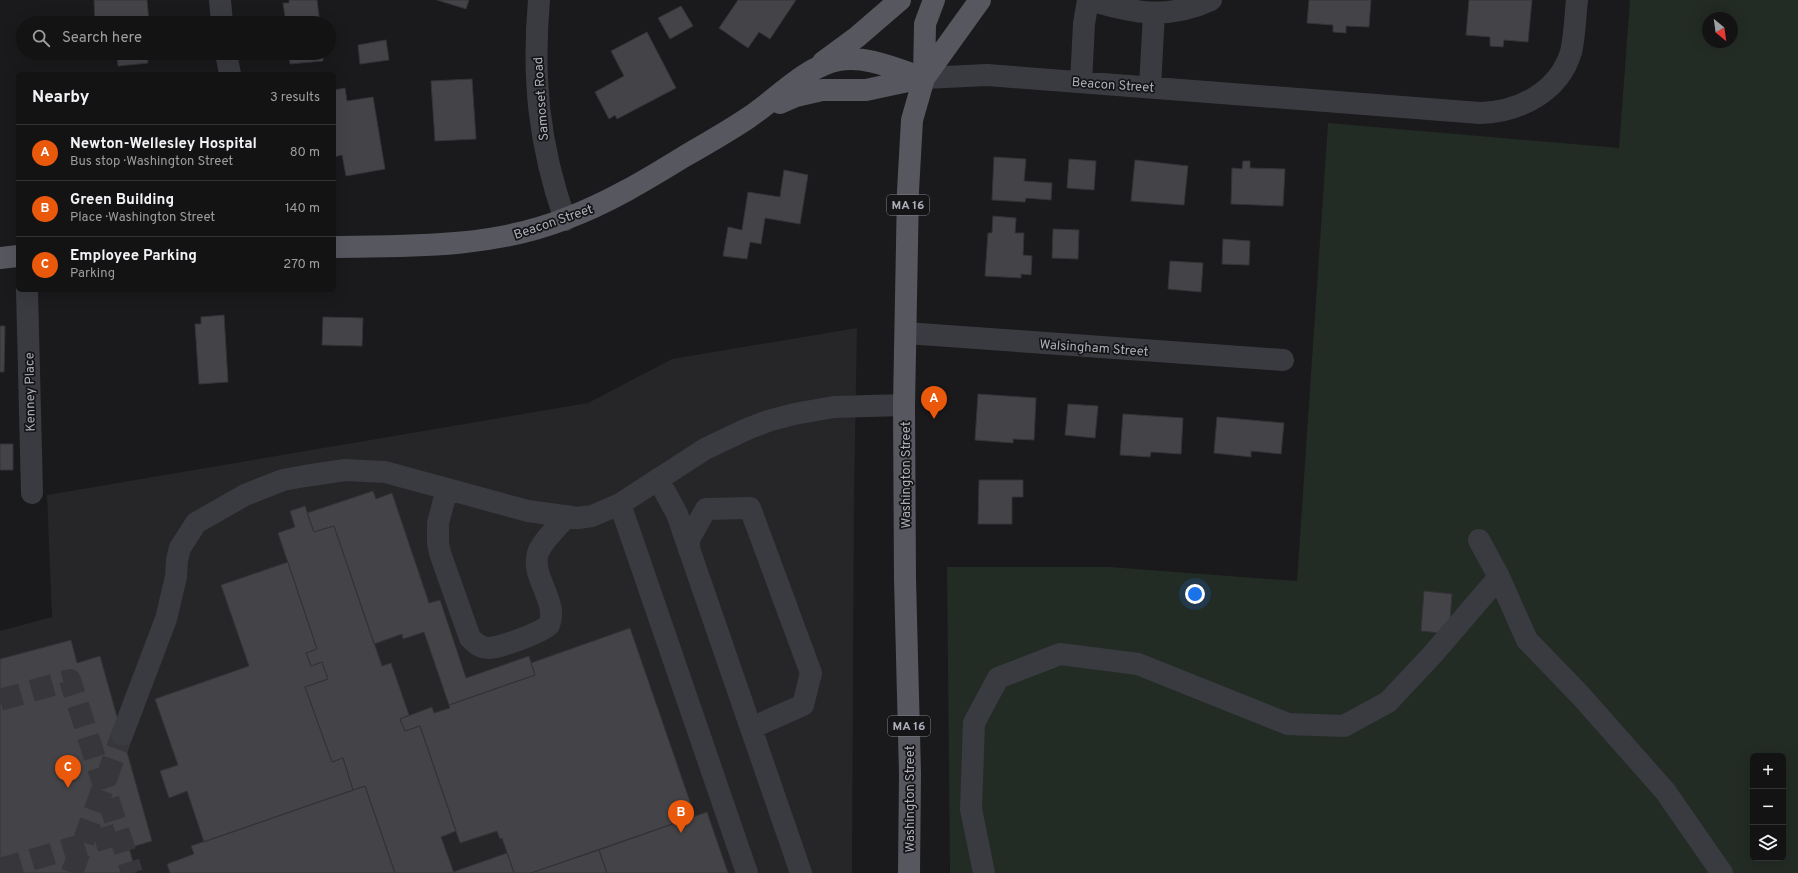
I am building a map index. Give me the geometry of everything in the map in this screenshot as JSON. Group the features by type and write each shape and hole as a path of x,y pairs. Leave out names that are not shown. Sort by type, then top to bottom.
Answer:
{"main road":[{"path":"810,71 857,36 900,0"},
{"name":"Washington Street","path":"909,873 910,773 904,405 911,130 914,112 924,78 925,24 934,0"},
{"name":"Washington Street","path":"924,78 980,0"},
{"name":"Beacon Street","path":"336,247 422,246 476,242 521,233 565,220 627,192 748,118 810,71 831,62 848,59 868,62 924,78"},
{"name":"Beacon Street","path":"748,118 805,93 830,89 866,90 924,78"},
{"path":"0,258 16,256"}],"street":[{"path":"220,0 221,16"},
{"name":"Samoset Road","path":"539,0 537,43 539,119 552,183 565,220"},
{"path":"1081,82 1084,24 1089,0 1120,9 1154,13 1169,13 1185,10 1211,0"},
{"name":"Beacon Street","path":"924,78 987,75 1480,113 1512,109 1544,92 1560,74 1571,52 1577,0"},
{"path":"1150,87 1154,13"},
{"path":"227,60 230,72"},
{"name":"Kenney Place","path":"27,292 32,493"},
{"name":"Walsingham Street","path":"906,333 1283,360"},
{"path":"122,735 166,619 176,577 177,560 180,548 196,523 245,495 283,480 325,473 345,470 385,472 528,511 578,518 592,516 620,504 705,449 747,429 768,421 794,414 834,407 904,405"},
{"path":"658,479 677,514 801,873"},
{"path":"447,489 438,523 439,548 467,631 470,638 481,647 495,648 538,633 549,625 552,612 540,578 537,554 567,516"},
{"path":"620,504 747,873"},
{"path":"689,550 689,539 706,509 750,508 811,674 803,705 751,728"},
{"path":"1479,540 1499,577 1527,640 1581,696 1665,791 1722,873"},
{"path":"984,873 971,809 974,723 998,678 1060,654 1138,664 1288,724 1344,726 1388,702 1433,654 1499,577"}],"shaded area":[{"path":"1630,0 1798,0 1798,873 950,873 947,567 1110,567 1297,581 1328,123 1619,148"},
{"path":"857,328 854,493 852,873 0,873 0,631 52,617 47,495 588,403 672,359"}],"building":[{"path":"94,0 147,0 148,16 95,16"},
{"path":"289,0 317,0 319,16 285,16 283,3 289,3"},
{"path":"437,0 469,0 466,9"},
{"path":"738,0 796,0 770,39 759,32 748,48 719,28"},
{"path":"1309,0 1371,0 1369,27 1346,26 1346,33 1333,32 1333,25 1307,23"},
{"path":"1469,0 1532,0 1528,42 1504,40 1503,47 1490,46 1490,37 1466,35"},
{"path":"681,6 693,26 670,39 658,18"},
{"path":"647,32 676,88 617,119 615,115 609,119 595,92 624,76 611,51"},
{"path":"386,40 389,60 360,64 358,45"},
{"path":"118,60 148,60 148,63 118,66"},
{"path":"290,60 323,60 323,61 290,64"},
{"path":"472,79 476,139 435,141 431,81"},
{"path":"345,88 347,101 373,97 385,169 346,176 342,155 336,156 336,90"},
{"path":"994,157 1026,159 1024,181 1052,183 1051,200 1026,198 1025,202 992,200"},
{"path":"1069,159 1096,161 1094,190 1067,188"},
{"path":"1135,160 1188,166 1184,205 1131,201"},
{"path":"1243,161 1250,161 1250,168 1285,169 1283,206 1231,204 1232,168 1242,169"},
{"path":"784,170 808,175 800,224 765,218 761,244 750,242 747,259 723,256 728,227 742,230 748,192 780,197"},
{"path":"993,216 1016,218 1015,233 1024,233 1023,255 1032,256 1031,275 1021,274 1021,278 985,276 988,233 992,233"},
{"path":"1053,229 1079,230 1078,259 1052,258"},
{"path":"1223,239 1250,241 1249,265 1222,264"},
{"path":"1170,261 1203,263 1201,292 1168,289"},
{"path":"224,315 228,382 199,384 195,324 201,324 201,317"},
{"path":"323,317 363,318 362,346 322,345"},
{"path":"0,326 5,326 4,372 0,372"},
{"path":"978,394 1036,398 1034,440 1013,439 1013,443 975,440"},
{"path":"1068,404 1098,406 1095,438 1065,435"},
{"path":"1123,414 1183,418 1181,454 1151,452 1150,457 1120,455"},
{"path":"1217,417 1284,423 1281,454 1251,451 1251,457 1214,453"},
{"path":"0,444 13,444 13,470 0,470"},
{"path":"979,480 1023,480 1023,497 1012,497 1012,524 978,524"},
{"path":"373,491 376,499 392,493 429,603 440,600 466,678 529,656 535,675 449,705 424,632 403,639 402,634 374,644 334,526 314,532 307,513"},
{"path":"305,506 314,532 334,526 382,666 391,663 409,715 400,719 405,731 420,726 456,831 441,837 454,873 395,873 365,786 353,790 343,758 332,762 305,687 328,679 322,662 311,666 306,653 317,649 278,533 295,527 290,511"},
{"path":"288,562 317,649 306,653 311,666 322,662 328,679 305,687 332,762 343,758 353,790 204,842 187,791 169,798 160,771 178,765 155,699 249,666 221,585"},
{"path":"1424,591 1452,594 1449,634 1421,631"},
{"path":"630,628 695,816 531,873 514,873 502,838 500,839 497,831 460,843 420,726 405,731 400,719 432,707 434,713 450,708 449,705 535,675 531,663"},
{"path":"71,640 77,663 100,656 152,841 129,848 136,872 132,873 0,873 0,659"},
{"path":"365,786 395,873 170,873 167,864 194,854 191,846"},
{"path":"707,812 728,873 607,873 599,850"},
{"path":"599,850 607,873 531,873"},
{"path":"507,853 514,873 453,872"}],"tunnel":[{"path":"0,700 70,680 132,873"},
{"path":"72,873 122,735"},
{"path":"0,869 119,834"}],"place":[{"name":"Newton-Wellesley Hospital","path":"934,419"},
{"name":"Employee Parking","path":"68,788"},
{"name":"Green Building","path":"681,833"}]}
